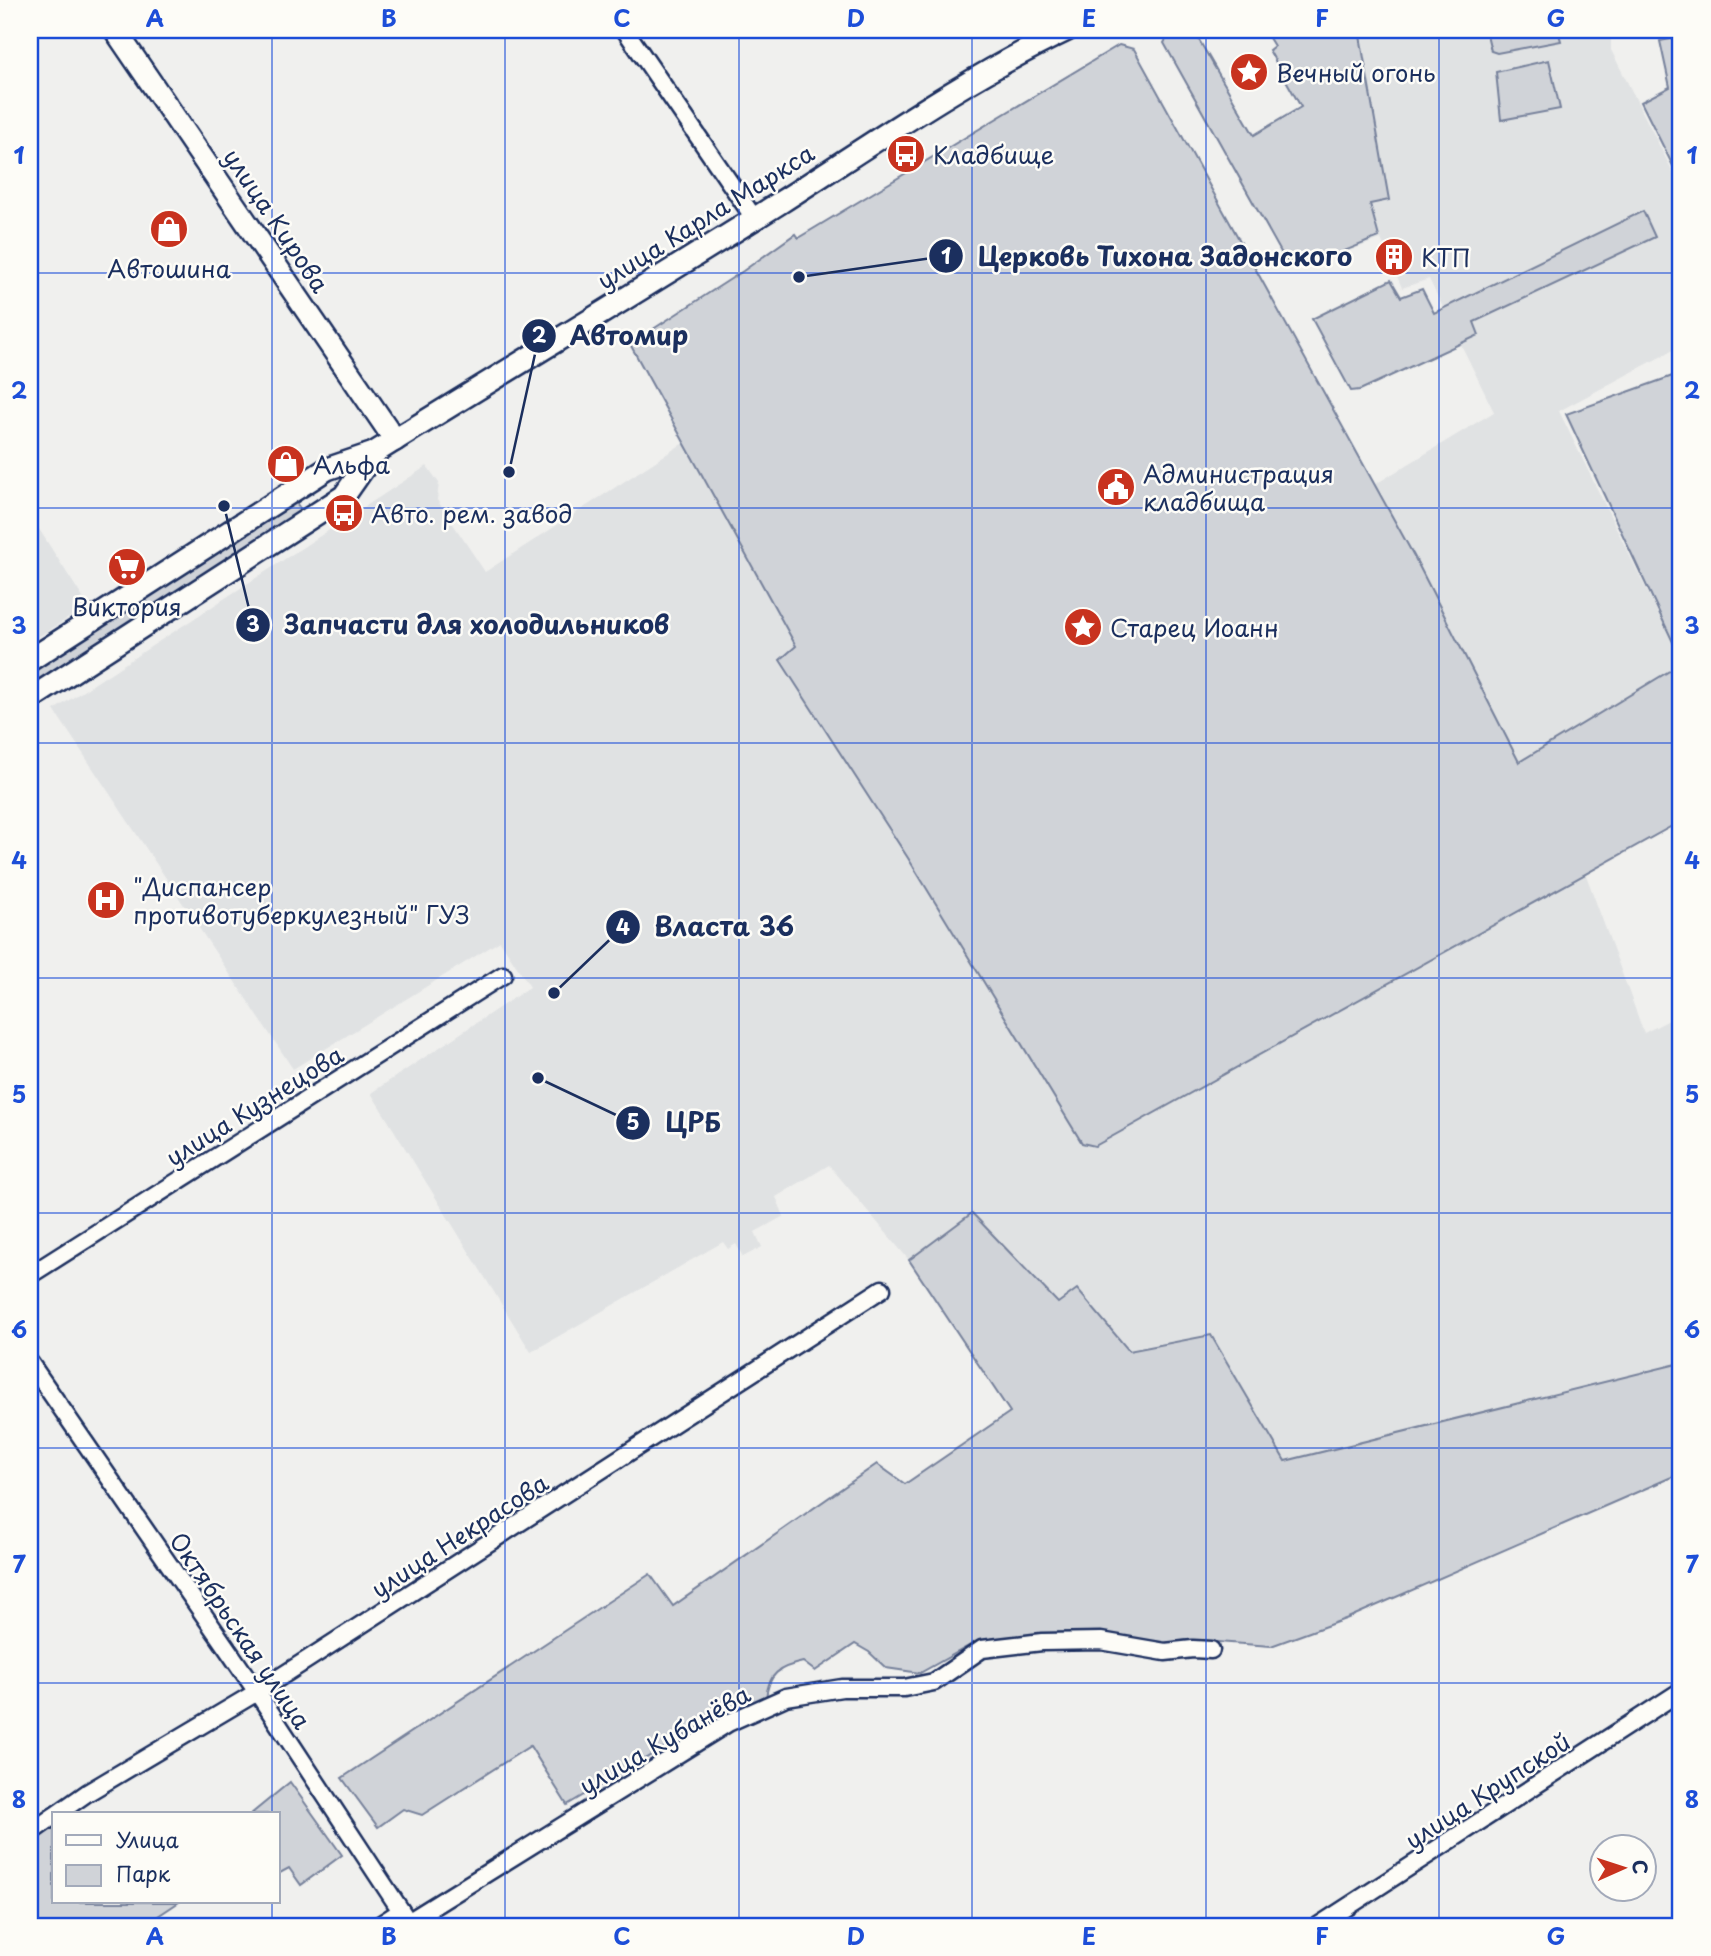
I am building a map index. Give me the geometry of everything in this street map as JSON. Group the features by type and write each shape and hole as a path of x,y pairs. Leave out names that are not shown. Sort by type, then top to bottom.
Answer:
{"main road":[{"name":"улица Кирова","path":"115,30 395,440"},
{"name":"улица Карла Маркса","path":"30,660 327,469 374,453 999,64 1067,30"},
{"name":"улица Карла Маркса","path":"30,699 344,496 374,453"}],"street":[{"path":"625,30 754,218"},
{"name":"улица Кузнецова","path":"30,1275 503,975"},
{"name":"улица Некрасова","path":"59,1812 257,1692 883,1289"},
{"name":"Октябрьская улица","path":"30,1363 257,1692 407,1920"},
{"name":"улица Кубанёва","path":"378,1926 407,1920 728,1723 786,1697 842,1688 904,1688 934,1682 982,1650 1042,1642 1101,1641 1165,1652 1211,1650"},
{"name":"улица Крупской","path":"1318,1926 1681,1691"},
{"name":"улица Некрасова","path":"30,1833 52,1817"}],"shaded area":[{"path":"1306,30 1621,30 1622,35 1611,39 1611,50 1681,188 1681,346 1559,411 1681,664 1519,762 1414,556 1374,485 1494,412 1429,279 1402,288 1381,239 1351,250"},
{"path":"685,442 796,646 780,660 908,858 1082,1143 1095,1146 1586,875 1644,1033 1681,1014 1681,1363 1284,1461 1211,1335 1129,1352 1078,1289 1058,1304 972,1213 909,1260 829,1165 776,1197 784,1216 755,1232 762,1247 743,1257 736,1244 728,1249 723,1242 531,1352 371,1093 530,987 500,941 293,1069 54,710 427,466 439,483 437,500 485,572"},
{"path":"30,515 88,606 30,642"}],"green space":[{"path":"1197,30 1199,40 1254,135 1301,107 1269,50 1274,46 1266,33 1274,30 1359,30 1389,200 1370,204 1379,237 1320,260 1296,264 1287,261 1164,43 1169,34"},
{"path":"1486,30 1558,30 1561,41 1497,53 1491,51"},
{"path":"1681,37 1681,182 1641,102 1670,87 1660,41"},
{"path":"1119,45 1134,49 1414,556 1519,762 1681,664 1681,821 1095,1146 1082,1143 908,858 780,660 796,646 630,344 795,234 798,238"},
{"path":"1549,60 1560,109 1501,120 1496,72"},
{"path":"1643,211 1655,237 1474,322 1479,335 1360,390 1351,391 1312,319 1391,280 1401,297 1422,289 1434,313"},
{"path":"1681,373 1681,659 1566,414"},
{"path":"294,500 302,511 30,688 30,670"},
{"path":"972,1213 1058,1303 1077,1289 1129,1351 1211,1335 1285,1461 1681,1363 1681,1473 1348,1618 1271,1646 1190,1640 1164,1643 1103,1634 1043,1633 976,1642 920,1673 886,1668 869,1652 855,1644 815,1671 803,1662 782,1669 769,1683 766,1699 724,1712 567,1805 530,1746 422,1815 403,1809 378,1827 342,1778 650,1574 673,1606 877,1464 905,1484 1010,1412 909,1260"},
{"path":"290,1782 342,1855 301,1885 289,1868 280,1873 280,1812 253,1812"},
{"path":"52,1827 52,1904 176,1904 143,1926 30,1926 30,1842"}],"place":[{"name":"Вечный огонь","path":"1249,72"},
{"name":"Кладбище","path":"906,154"},
{"name":"Автошина","path":"169,229"},
{"name":"КТП","path":"1394,257"},
{"name":"Церковь Тихона Задонского","path":"799,277"},
{"name":"Альфа","path":"286,464"},
{"name":"Автомир","path":"509,472"},
{"name":"Администрация кладбища","path":"1116,487"},
{"name":"Запчасти для холодильников","path":"224,506"},
{"name":"Авто. рем. завод","path":"344,513"},
{"name":"Виктория","path":"127,567"},
{"name":"Старец Иоанн","path":"1083,627"},
{"name":"\"Диспансер противотуберкулезный\" ГУЗ","path":"106,900"},
{"name":"Власта 36","path":"554,993"},
{"name":"ЦРБ","path":"538,1078"}]}
